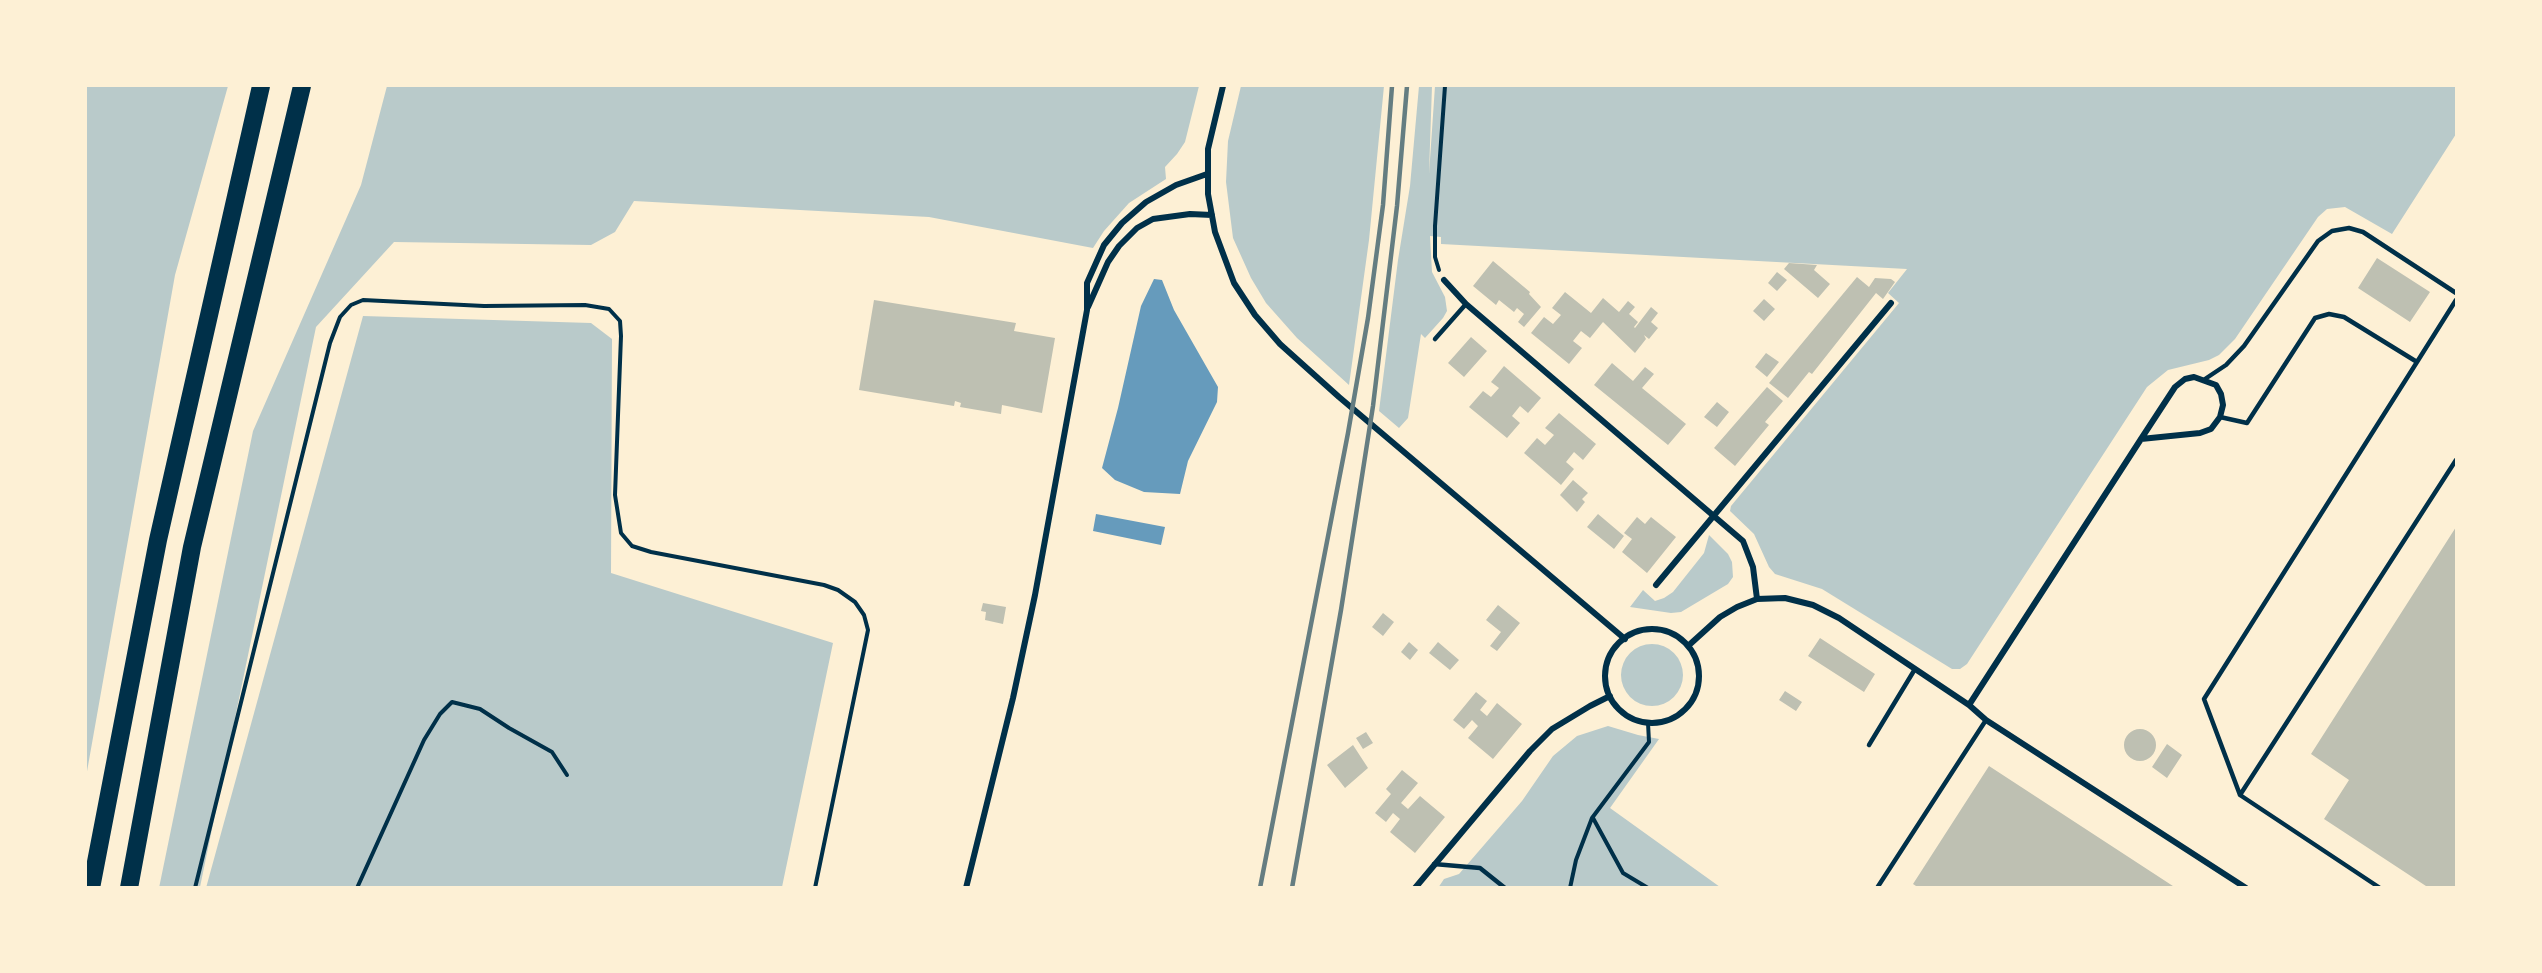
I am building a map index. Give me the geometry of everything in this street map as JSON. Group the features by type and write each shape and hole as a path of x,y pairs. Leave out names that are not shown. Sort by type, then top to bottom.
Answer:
{"highway":[{"path":"91,888 158,540 261,86"},
{"path":"129,888 192,547 302,86"}],"street":[{"path":"1223,86 1208,149 1207,174 1212,215 1215,232 1234,283 1255,315 1280,344 1339,397 1624,639"},
{"path":"966,888 1013,698 1030,618 1087,310 1087,283 1104,245 1122,223 1146,202 1207,174"},
{"path":"1087,310 1108,262 1119,246 1137,228 1161,218 1190,214 1212,215"},
{"path":"1444,280 1466,304 1743,541 1753,567 1757,599"},
{"path":"1656,585 1891,303"},
{"path":"1969,705 2141,439 2175,387 2185,379 2194,377 2205,379 2216,385 2223,405 2220,417 2211,429 2200,433 2141,439"},
{"path":"1688,646 1720,617 1757,599 1785,598 1813,605 1839,618 1969,705 1986,720 2246,888"},
{"path":"1658,630 1675,635 1688,646 1695,657 1699,674 1696,693 1691,704 1672,719 1648,723 1625,715 1610,696 1606,671 1615,648 1635,633 1658,630"},
{"path":"1415,888 1509,774 1552,729 1610,696"}],"lane":[{"path":"2205,379 2226,365 2244,346 2318,241 2332,231 2349,228 2363,232 2457,293"},
{"path":"2380,888 2240,795 2204,699 2457,300"},
{"path":"1435,339 1466,304"},
{"path":"2220,417 2247,423 2315,318 2329,314 2344,316 2416,362"},
{"path":"2240,795 2457,460"},
{"path":"1869,745 1915,669"},
{"path":"1877,888 1986,720"},
{"path":"1434,864 1480,868 1505,888"}],"path":[{"path":"1444,280 1435,257 1435,243 1445,86"},
{"path":"195,888 330,343 340,317 351,305 363,300 484,306 585,305 609,309 620,321 621,336 615,495 621,533 632,546 651,552 824,585 838,590 855,602 864,615 868,630 815,888"},
{"path":"357,888 424,740 440,714 452,702 480,709 552,752 567,775"},
{"path":"1570,888 1576,860 1592,818 1649,741 1648,723"},
{"path":"1592,818 1623,873 1648,888"}],"shaded area":[{"path":"86,86 228,86 175,275 86,777"},
{"path":"387,86 1199,86 1185,142 1165,167 1166,179 1129,203 1104,231 1093,248 929,217 634,201 615,232 591,245 394,242 316,327 200,887 159,888 253,431 361,185"},
{"path":"1241,86 1384,86 1369,240 1349,385 1297,338 1266,303 1251,278 1233,238 1226,182 1228,141"},
{"path":"1419,86 1432,86 1429,174 1435,86 2456,86 2456,134 2392,234 2345,207 2327,209 2318,217 2235,339 2219,355 2209,360 2168,370 2147,387 1967,664 1960,669 1952,669 1822,589 1775,574 1769,567 1754,534 1730,511 1731,506 1899,303 1888,293 1907,269 1441,244 1441,237 1430,236 1432,272 1445,297 1447,311 1425,338 1421,334 1408,418 1399,428 1379,411 1410,186"},
{"path":"363,316 591,323 612,339 611,573 833,643 782,887 206,888"},
{"path":"1709,535 1728,554 1732,562 1733,577 1728,584 1681,612 1671,613 1630,607 1643,590 1655,601 1673,592 1704,553"},
{"path":"1646,644 1658,644 1674,653 1681,663 1683,675 1681,687 1674,697 1658,706 1646,706 1635,701 1626,692 1621,681 1621,669 1626,658 1635,649"},
{"path":"1608,726 1659,739 1610,808 1720,887 1438,888 1444,879 1459,874 1522,801 1553,756 1577,736"}],"water":[{"path":"1154,279 1162,280 1174,310 1218,387 1217,402 1188,461 1180,494 1144,492 1115,480 1102,468 1141,306"},
{"path":"1096,514 1165,527 1161,545 1093,531"}],"building":[{"path":"2377,258 2430,292 2410,322 2358,288"},
{"path":"1493,261 1530,292 1529,294 1541,307 1524,327 1518,322 1524,314 1517,308 1514,312 1499,300 1496,305 1473,286"},
{"path":"1789,263 1817,265 1814,270 1830,284 1818,298 1784,269"},
{"path":"1777,272 1787,280 1777,291 1768,283"},
{"path":"1857,277 1869,287 1875,278 1891,279 1895,282 1883,299 1876,293 1812,374 1809,372 1788,398 1769,383"},
{"path":"1565,292 1591,313 1603,298 1619,312 1628,301 1635,307 1629,314 1638,322 1635,328 1651,307 1658,313 1651,322 1658,328 1649,339 1644,335 1646,339 1635,353 1603,322 1590,338 1581,331 1573,341 1582,348 1569,364 1531,333 1544,317 1553,324 1561,315 1552,308"},
{"path":"1764,299 1775,309 1764,321 1753,311"},
{"path":"874,300 1016,323 1014,331 1055,338 1042,413 1002,405 1001,414 960,407 961,403 955,401 954,406 859,390"},
{"path":"1471,337 1487,351 1464,377 1448,363"},
{"path":"1766,353 1779,362 1767,377 1755,367"},
{"path":"1612,363 1633,381 1645,367 1654,374 1642,388 1686,424 1668,445 1594,385"},
{"path":"1504,366 1541,398 1528,413 1520,406 1512,416 1520,423 1507,438 1469,407 1483,391 1491,397 1499,388 1491,382"},
{"path":"1767,387 1783,401 1765,422 1769,425 1735,466 1714,448"},
{"path":"1717,402 1729,412 1717,427 1704,417"},
{"path":"1559,413 1596,444 1583,460 1574,452 1566,462 1574,469 1561,485 1524,453 1537,438 1545,445 1554,435 1545,428"},
{"path":"1573,480 1588,493 1582,499 1585,502 1577,512 1560,495"},
{"path":"1598,514 1624,536 1614,549 1587,527"},
{"path":"1637,517 1645,524 1651,517 1676,537 1647,573 1622,552 1632,539 1624,533"},
{"path":"2456,527 2456,888 2429,888 2324,819 2349,780 2311,754"},
{"path":"983,603 1006,607 1003,624 985,620 986,612 981,611"},
{"path":"1498,605 1520,623 1497,651 1490,646 1501,632 1486,620"},
{"path":"1383,613 1394,622 1383,636 1372,627"},
{"path":"1820,638 1875,674 1864,692 1808,656"},
{"path":"1409,642 1418,650 1410,660 1401,652"},
{"path":"1438,642 1459,660 1450,670 1429,653"},
{"path":"1785,691 1802,702 1796,711 1779,700"},
{"path":"1476,692 1487,701 1480,710 1487,716 1497,703 1522,724 1493,759 1468,738 1478,726 1472,720 1464,729 1453,720"},
{"path":"2140,729 2152,733 2156,745 2152,757 2140,761 2128,757 2124,745 2128,733"},
{"path":"1366,732 1373,743 1363,749 1356,738"},
{"path":"2167,744 2182,755 2167,778 2152,767"},
{"path":"1353,745 1368,768 1345,788 1327,765"},
{"path":"1989,766 2176,888 1919,888 1913,884"},
{"path":"1402,770 1418,783 1401,803 1408,809 1420,796 1445,817 1415,853 1390,832 1400,819 1393,813 1386,822 1375,813 1391,794 1386,789"}],"railway":[{"path":"1260,888 1368,318 1383,205 1392,86"},
{"path":"1292,888 1341,610 1373,406 1397,206 1407,86"}]}
